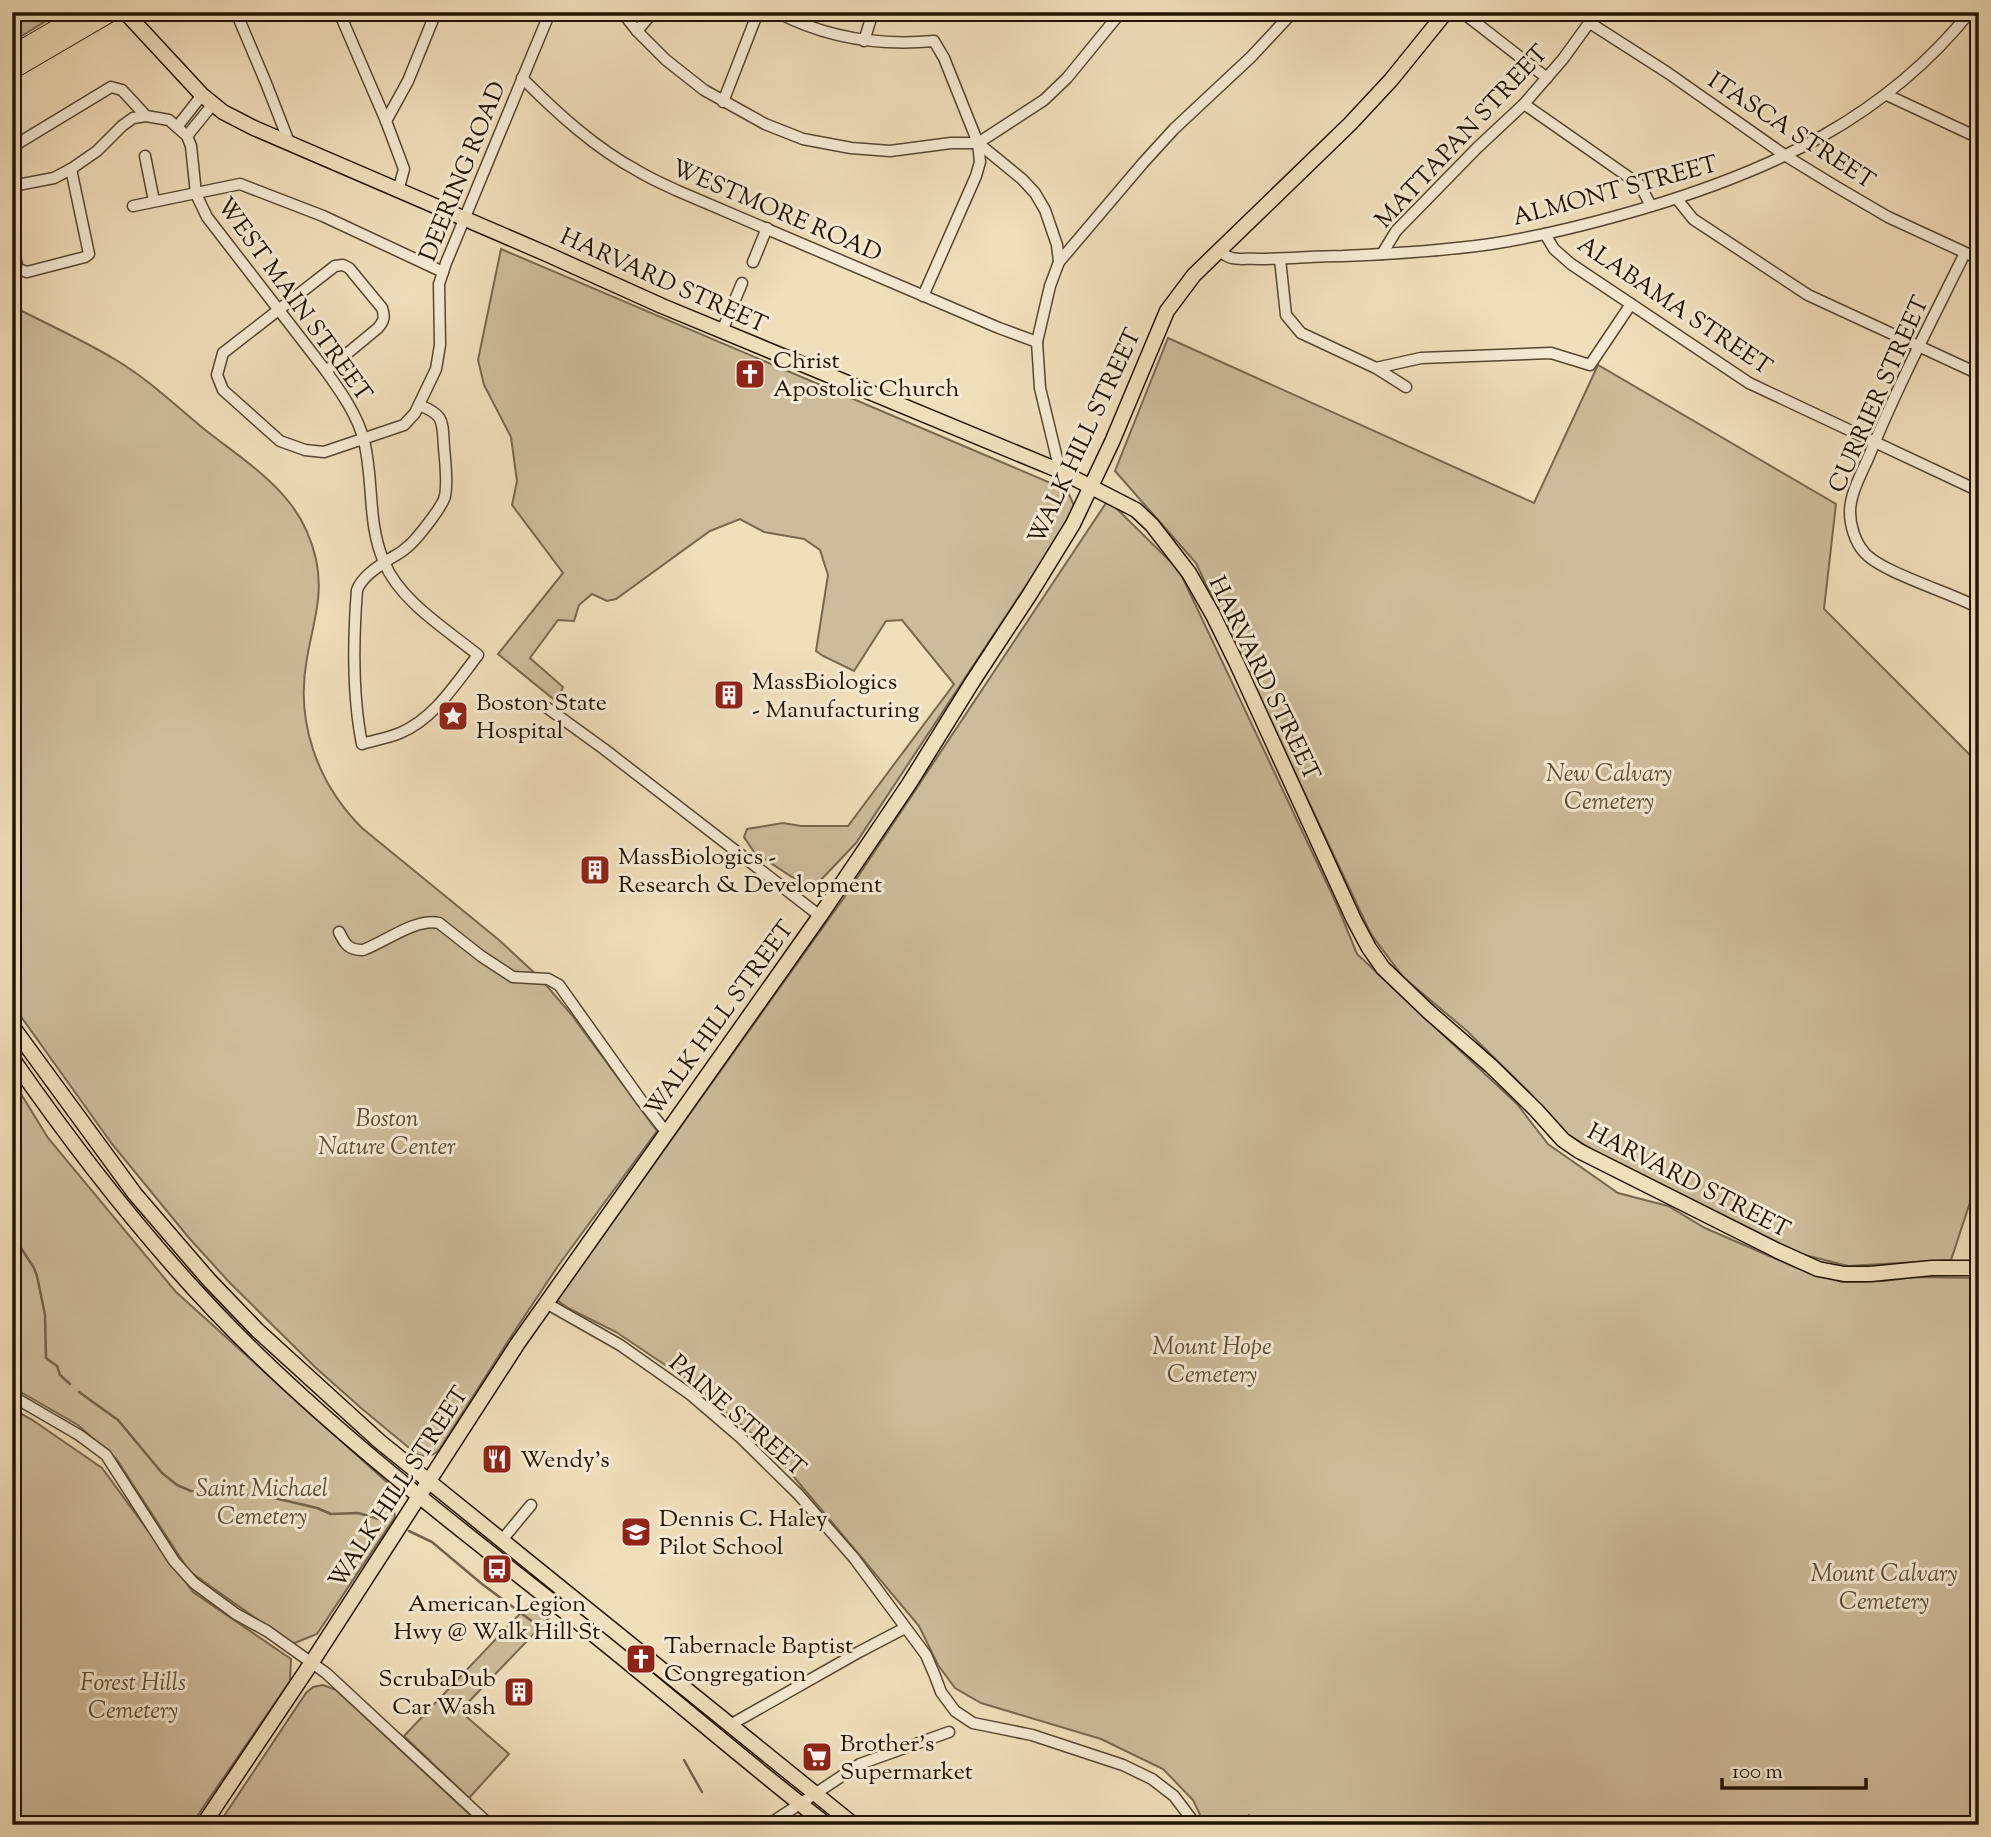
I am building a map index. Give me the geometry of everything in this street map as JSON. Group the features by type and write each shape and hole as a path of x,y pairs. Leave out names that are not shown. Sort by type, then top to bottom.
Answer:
{"highway":[{"path":"12,54 84,12"},
{"path":"12,71 113,12"}],"main road":[{"name":"HARVARD STREET","path":"125,12 207,100 223,112 254,128 722,331 1060,471 1136,510 1189,573 1213,615 1369,948 1383,968 1491,1066 1563,1140 1579,1152 1818,1269 1844,1274 1870,1274 1932,1268 1979,1268"},
{"name":"WALK HILL STREET","path":"203,1825 518,1343 820,916 897,802 1030,594 1073,524 1112,442 1167,311 1194,275 1350,124 1391,80 1446,12"},
{"path":"12,1026 135,1194 209,1280 257,1330 429,1482 854,1825"},
{"path":"12,1058 111,1193 173,1266 256,1354 346,1436 419,1497 827,1825"}],"street":[{"path":"236,12 289,142"},
{"path":"339,12 404,169 398,191"},
{"path":"386,121 408,81 436,12"},
{"name":"DEERING ROAD","path":"326,371 384,322 382,309 349,268 343,265 335,266 223,353 217,375 223,390 279,440 305,450 324,452 404,425 415,413 436,369 440,345 439,284 443,272 550,12"},
{"path":"622,12 666,60 704,90 765,124 803,139 851,148 890,151 951,143 978,143 1044,100 1067,78 1121,12"},
{"path":"637,31 653,12"},
{"path":"723,102 758,12"},
{"path":"777,12 823,32 864,41 934,41 944,58 978,143 980,162 923,296"},
{"path":"864,41 873,12"},
{"path":"1060,471 1040,388 1037,342 1043,311 1059,262 1174,129 1251,57 1293,12"},
{"path":"1462,12 1547,78"},
{"name":"MATTAPAN STREET","path":"1382,254 1396,231 1524,104 1597,12"},
{"path":"1971,12 1979,15"},
{"name":"ALMONT STREET","path":"1218,251 1233,258 1280,259 1382,254 1489,244 1545,234 1677,199 1734,179 1786,156 1855,118 1887,95 1931,55 1971,12"},
{"name":"ITASCA STREET","path":"1590,23 1786,156 1888,217 1979,259"},
{"name":"WESTMORE ROAD","path":"523,78 547,104 636,171 923,296 1037,342"},
{"path":"12,147 111,87 122,90 146,116"},
{"path":"1887,95 1979,138"},
{"path":"177,127 207,100"},
{"path":"12,186 54,178 71,170 97,151 133,118 146,116 169,120 187,136 207,100"},
{"path":"1524,104 1640,185 1651,206"},
{"name":"WEST MAIN STREET","path":"187,136 191,146 196,194 207,217 344,396 364,439 371,516 384,563 407,597 478,655 450,692 428,715 401,733 362,744 356,702 357,590 363,580 384,563"},
{"path":"978,143 1022,178 1035,193 1045,210 1058,245 1059,262"},
{"path":"145,156 155,201"},
{"path":"12,246 18,270 27,272 89,254 71,170"},
{"path":"133,206 240,184 323,216 443,272"},
{"path":"1677,199 1693,219 1808,295 1979,374"},
{"path":"753,262 767,228"},
{"name":"ALABAMA STREET","path":"1545,234 1554,249 1571,264 1749,383 1979,491"},
{"name":"CURRIER STREET","path":"1965,253 1875,441 1850,510 1852,526 1864,553 1894,571 1962,598 1979,608"},
{"path":"1280,259 1286,315 1301,334 1376,368 1406,387"},
{"path":"722,331 742,283"},
{"path":"1376,368 1421,358 1551,353 1590,365 1631,304"},
{"path":"384,563 407,548 436,514 445,498 440,417 435,411 419,405"},
{"path":"546,707 604,748 820,916"},
{"path":"339,932 344,944 352,950 363,950 419,923 432,921 439,923 481,956 513,976 548,979 559,985 666,1132"},
{"name":"PAINE STREET","path":"546,1303 620,1345 691,1395 740,1437 798,1494 840,1542 926,1655 941,1692 955,1711 973,1723 1032,1735 1123,1765 1152,1779 1174,1796 1196,1825"},
{"path":"12,1396 79,1435 106,1455 174,1561 194,1583 236,1614 267,1631 312,1662 339,1684 490,1825"},
{"path":"502,1540 531,1505"},
{"path":"730,1725 905,1628"},
{"path":"768,1825 860,1764 949,1731"}],"green space":[{"path":"12,12 60,12 12,42"},
{"path":"501,249 1067,490 1076,510 856,843 816,885 792,877 754,852 744,837 747,829 783,823 801,826 848,826 954,684 902,620 886,621 854,671 816,651 828,575 820,550 804,539 764,532 740,519 710,531 616,599 607,601 592,594 579,605 574,621 558,620 530,658 563,687 557,702 498,654 563,573 512,505 517,481 511,437 484,385 478,360"},
{"name":"Boston Nature Center","path":"12,306 91,346 139,376 260,472 289,502 309,536 318,572 318,597 307,658 304,705 313,750 333,791 362,828 499,940 540,978 571,1014 657,1131 558,1266 439,1450 430,1455 414,1452 361,1408 316,1368 230,1283 189,1238 112,1144 12,1004"},
{"name":"New Calvary Cemetery","path":"1168,338 1534,503 1598,365 1836,504 1824,609 1979,764 1979,1175 1951,1260 1848,1266 1801,1254 1598,1153 1562,1131 1530,1093 1467,1031 1403,977 1371,934 1196,563 1115,471"},
{"name":"Mount Hope Cemetery","path":"1108,500 1179,570 1337,905 1357,954 1517,1104 1548,1144 1618,1193 1668,1206 1705,1228 1797,1268 1842,1282 1913,1277 1979,1278 1979,1825 1261,1825 1249,1815 1236,1825 1205,1825 1193,1800 1163,1769 1101,1739 981,1703 955,1688 938,1665 919,1626 773,1452 695,1385 616,1332 557,1300 843,899"},
{"name":"Saint Michael Cemetery","path":"15,1084 48,1138 176,1292 390,1485 395,1517 317,1634 292,1644 189,1571 117,1460 78,1425 12,1387 12,1090"},
{"name":"Forest Hills Cemetery","path":"12,1409 102,1468 193,1592 291,1659 290,1681 191,1825 12,1825"},
{"path":"530,1603 549,1618 460,1711 509,1754 469,1798 404,1736"},
{"path":"323,1685 336,1690 481,1825 218,1825 306,1693 313,1687"}],"waterway":[{"path":"12,958 12,971"},
{"path":"12,1234 37,1276 45,1315 46,1358 57,1366 60,1375 70,1384"},
{"path":"79,1392 118,1420 162,1473 177,1485 191,1491 266,1496 331,1514 358,1513 383,1520"},
{"path":"409,1531 432,1542 541,1628"},
{"path":"684,1760 702,1792"}],"place":[{"name":"Christ Apostolic Church","path":"750,374"},
{"name":"MassBiologics - Manufacturing","path":"729,695"},
{"name":"Boston State Hospital","path":"453,716"},
{"name":"MassBiologics - Research & Development","path":"595,870"},
{"name":"Wendy's","path":"497,1459"},
{"name":"Dennis C. Haley Pilot School","path":"636,1532"},
{"name":"American Legion Hwy @ Walk Hill St","path":"497,1569"},
{"name":"Tabernacle Baptist Congregation","path":"641,1659"},
{"name":"ScrubaDub Car Wash","path":"519,1692"},
{"name":"Brother’s Supermarket","path":"817,1757"}],"park label":[{"name":"Mount Calvary Cemetery","path":"1884,1587"}]}
